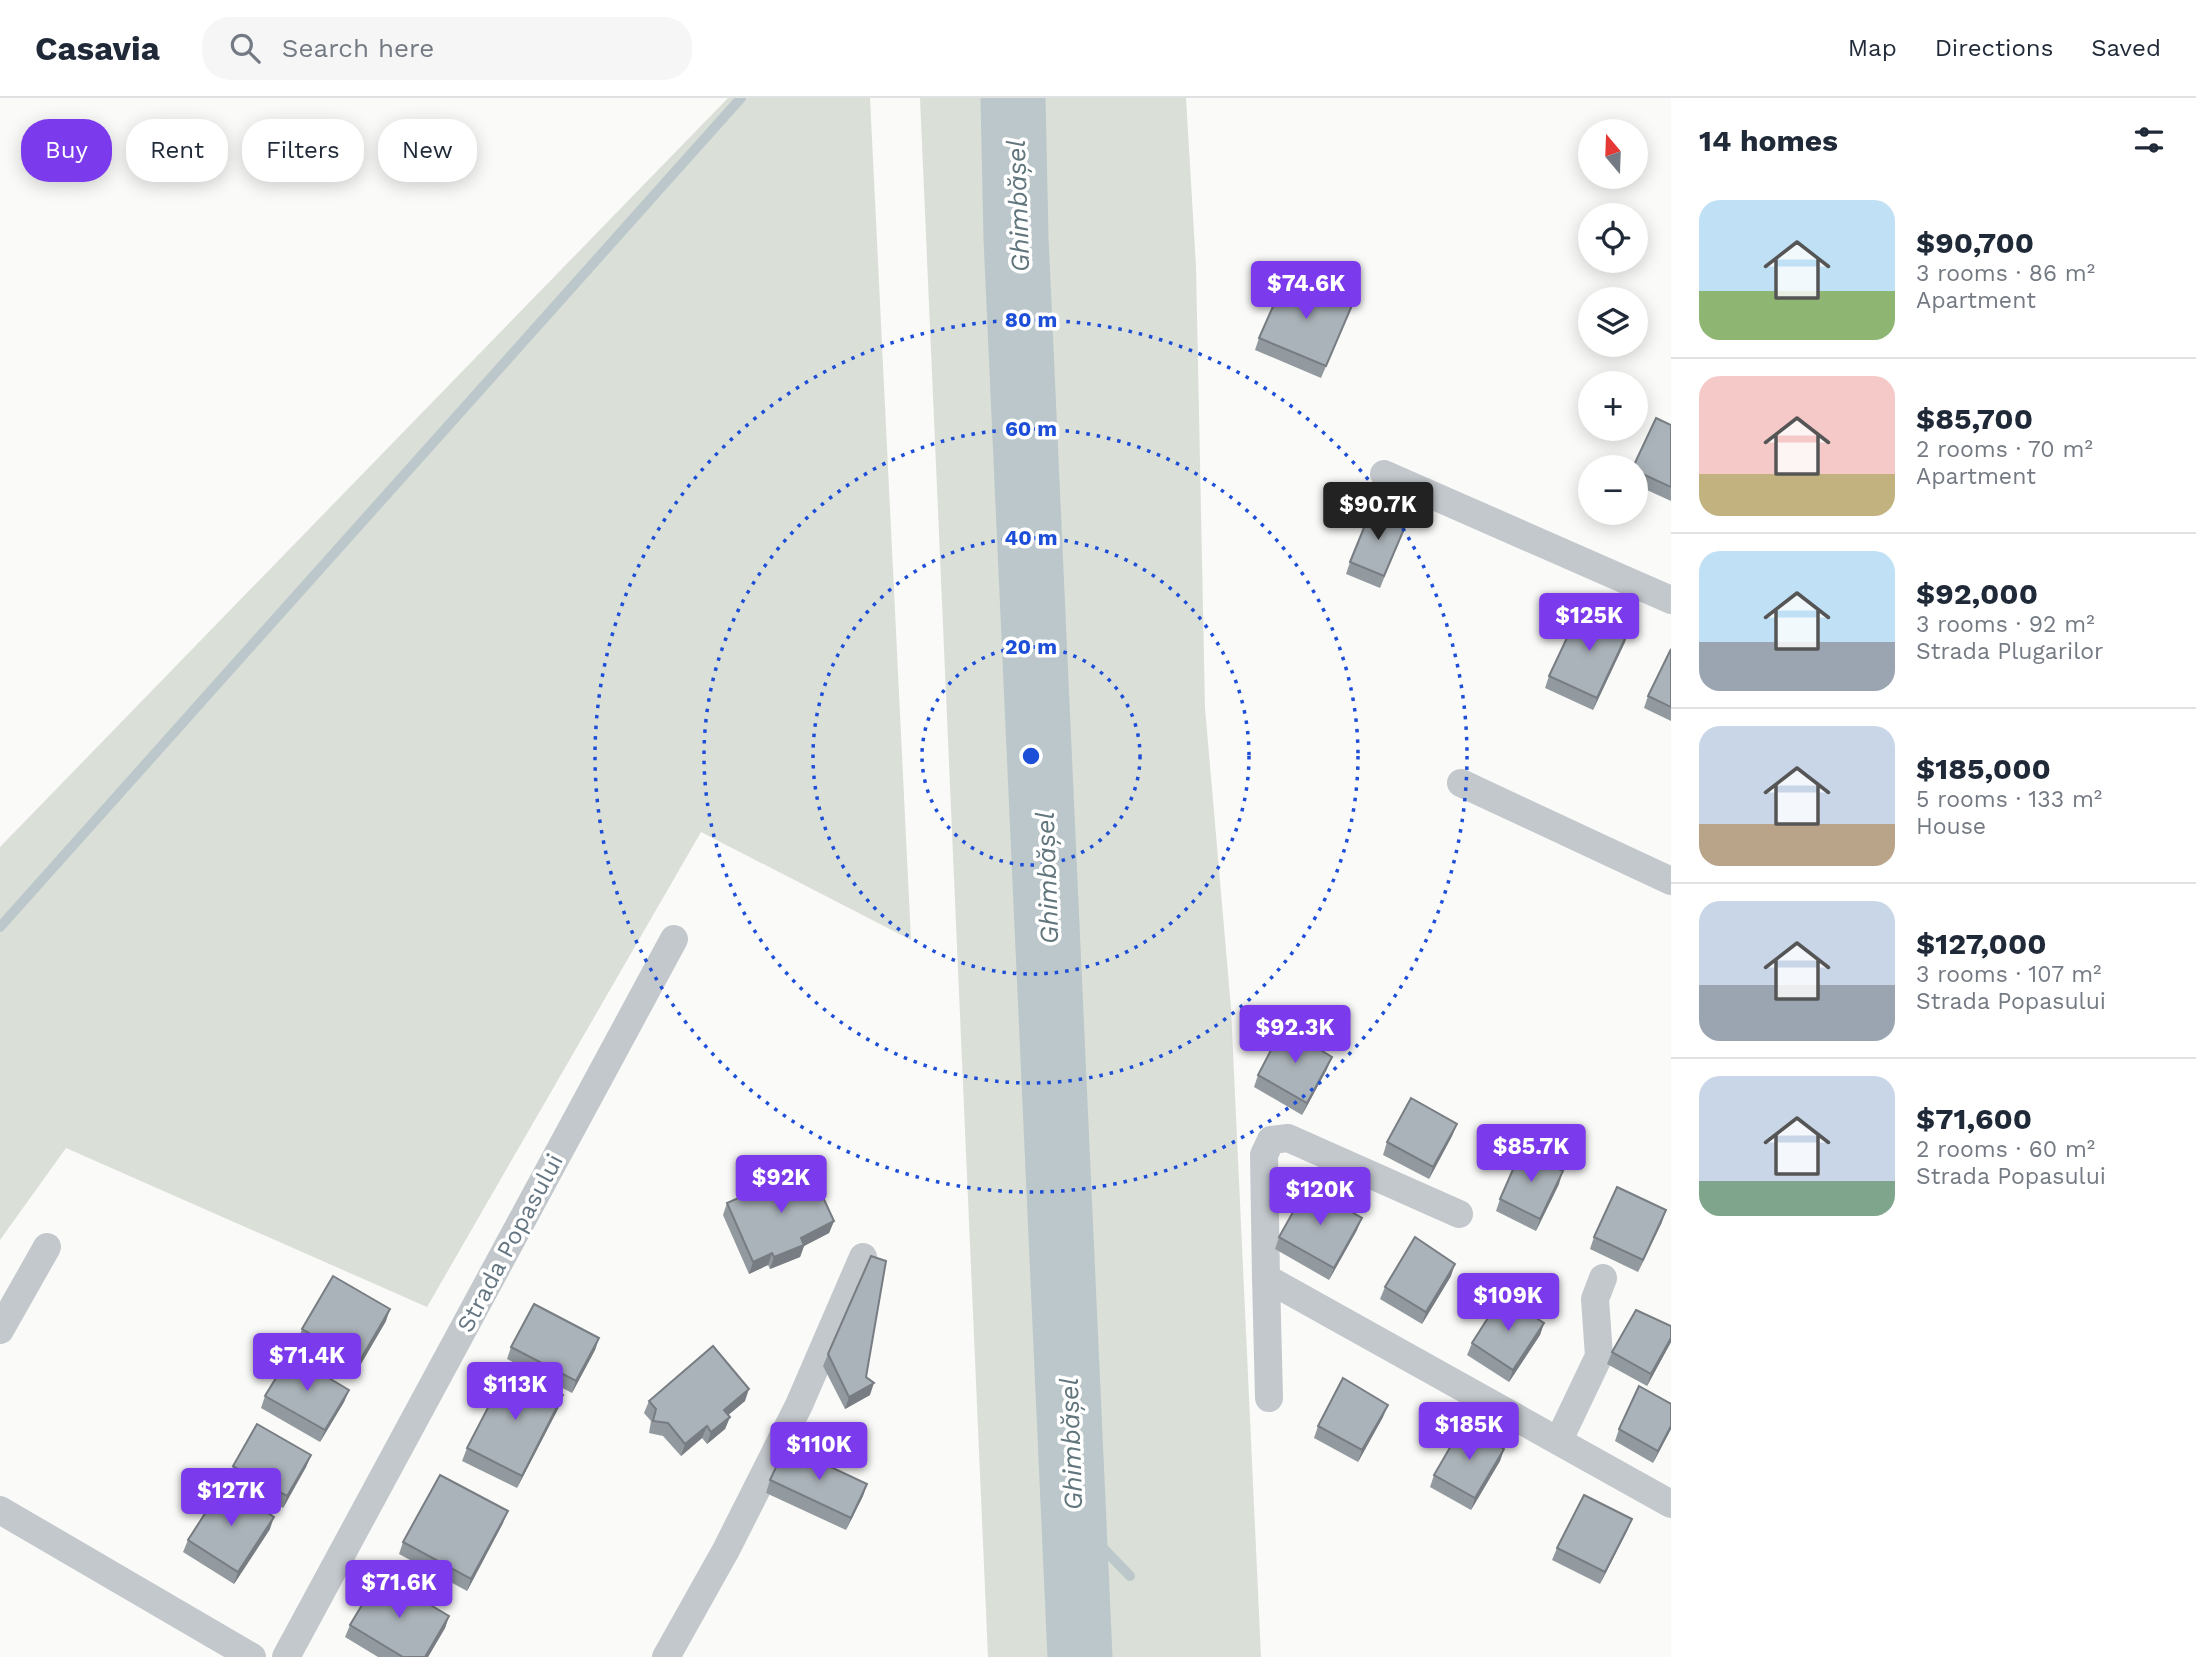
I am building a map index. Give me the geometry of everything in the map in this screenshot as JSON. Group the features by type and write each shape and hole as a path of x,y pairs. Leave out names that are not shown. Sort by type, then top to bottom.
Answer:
{"street":[{"path":"1384,474 1671,600"},
{"path":"1461,783 1671,881"},
{"name":"Strada Popasului","path":"286,1657 674,939"},
{"path":"1269,1398 1264,1155 1271,1140 1287,1138 1458,1214"},
{"path":"0,1330 47,1247"},
{"path":"666,1657 726,1550 799,1405 863,1257"},
{"path":"1266,1278 1671,1504"},
{"path":"1559,1440 1598,1356 1595,1299 1603,1278"},
{"path":"0,1510 252,1657"}],"shaded area":[{"path":"728,98 870,98 911,940 701,832 427,1307 66,1148 0,1240 0,847"},
{"path":"920,98 1186,98 1196,267 1205,708 1231,1008 1261,1657 988,1657"}],"building":[{"path":"1287,275 1353,303 1326,366 1259,338"},
{"path":"1656,418 1671,425 1671,487 1648,476 1648,455 1639,455 1645,441 1648,441"},
{"path":"1372,508 1407,522 1384,576 1350,562"},
{"path":"1581,608 1629,630 1597,698 1549,676"},
{"path":"1671,649 1671,707 1648,696"},
{"path":"1283,1027 1332,1057 1307,1103 1258,1075"},
{"path":"1411,1098 1457,1124 1433,1167 1387,1142"},
{"path":"1522,1149 1563,1171 1540,1219 1500,1199"},
{"path":"809,1167 834,1221 801,1238 804,1245 774,1257 772,1253 753,1262 727,1203"},
{"path":"1307,1187 1362,1218 1334,1268 1279,1237"},
{"path":"1617,1187 1666,1210 1643,1260 1594,1237"},
{"path":"1415,1237 1455,1264 1426,1312 1385,1287"},
{"path":"871,1256 886,1261 866,1377 874,1383 849,1397 828,1354"},
{"path":"333,1276 390,1309 359,1362 302,1329"},
{"path":"1502,1296 1544,1323 1513,1370 1472,1343"},
{"path":"534,1304 599,1338 576,1381 511,1347"},
{"path":"1636,1310 1671,1326 1671,1338 1651,1374 1612,1352"},
{"path":"713,1346 749,1389 724,1410 730,1417 711,1432 707,1426 685,1444 668,1423 653,1421 656,1409 649,1401"},
{"path":"290,1355 349,1390 325,1430 265,1396"},
{"path":"509,1367 563,1395 522,1476 467,1448"},
{"path":"1343,1378 1388,1405 1362,1450 1318,1426"},
{"path":"1639,1386 1671,1404 1671,1426 1658,1451 1619,1429"},
{"path":"257,1424 311,1455 287,1496 233,1466"},
{"path":"1463,1425 1504,1449 1475,1498 1434,1475"},
{"path":"786,1446 867,1484 851,1518 770,1480"},
{"path":"440,1475 508,1511 471,1579 403,1542"},
{"path":"224,1484 274,1517 238,1572 188,1540"},
{"path":"1584,1495 1632,1519 1605,1572 1557,1548"},
{"path":"380,1575 449,1616 425,1657 403,1657 350,1625"}],"waterway":[{"path":"0,927 741,98"},
{"name":"Ghimbășel","path":"1013,98 1016,238 1080,1657"},
{"path":"1074,1518 1130,1576"}]}
